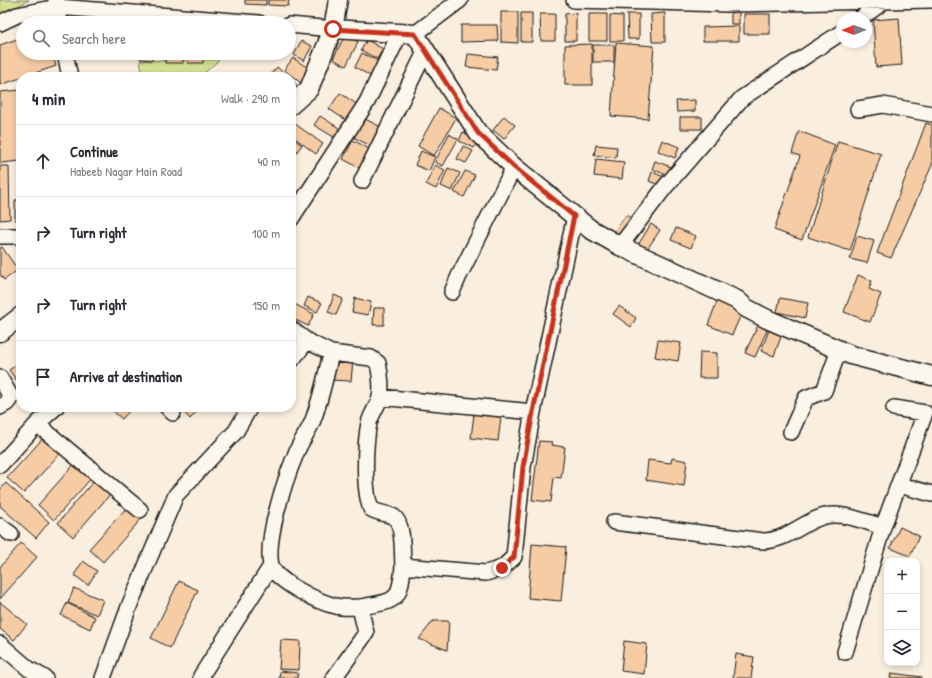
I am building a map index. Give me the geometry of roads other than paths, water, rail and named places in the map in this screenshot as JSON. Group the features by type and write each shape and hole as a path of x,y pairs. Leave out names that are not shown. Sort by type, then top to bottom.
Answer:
{"street":[{"path":"296,101 309,89 333,29 338,0"},
{"path":"296,211 367,102 407,33 460,0"},
{"path":"574,0 729,2 932,0"},
{"path":"869,12 886,0"},
{"path":"0,23 17,15 56,4 184,16"},
{"path":"56,4 59,16"},
{"path":"296,26 407,33 425,52 478,133 514,167 590,229 620,246 737,300 746,308 767,320 851,355 932,376"},
{"path":"620,246 665,187 742,98 836,36"},
{"path":"362,181 425,52"},
{"path":"66,60 69,72"},
{"path":"858,109 883,105 932,114"},
{"path":"452,292 514,167"},
{"path":"403,566 486,573 502,568 514,557 523,467 574,216"},
{"path":"0,236 16,236"},
{"path":"0,332 16,320"},
{"path":"296,333 307,341 331,353 370,358 378,363 380,372 380,397 370,421 366,496 371,509 380,514 394,517 400,524 403,566 401,588 397,596 388,602 360,607 336,606 311,597 278,577 271,566 270,547 281,498 295,455 312,422 322,392 331,353"},
{"path":"296,355 307,341"},
{"path":"791,432 806,398 824,391 839,350"},
{"path":"0,378 11,397 7,403 0,407"},
{"path":"380,397 533,412"},
{"path":"845,652 883,527 925,414 894,408"},
{"path":"0,465 37,424 50,412"},
{"path":"103,678 130,604 176,495 236,431 247,412"},
{"path":"37,424 140,510"},
{"path":"899,485 932,494"},
{"path":"614,522 763,541 774,541 826,516 841,516 883,527"},
{"path":"203,678 201,676 271,566"},
{"path":"334,678 366,633 360,607"},
{"path":"0,644 29,669 45,678"}]}
